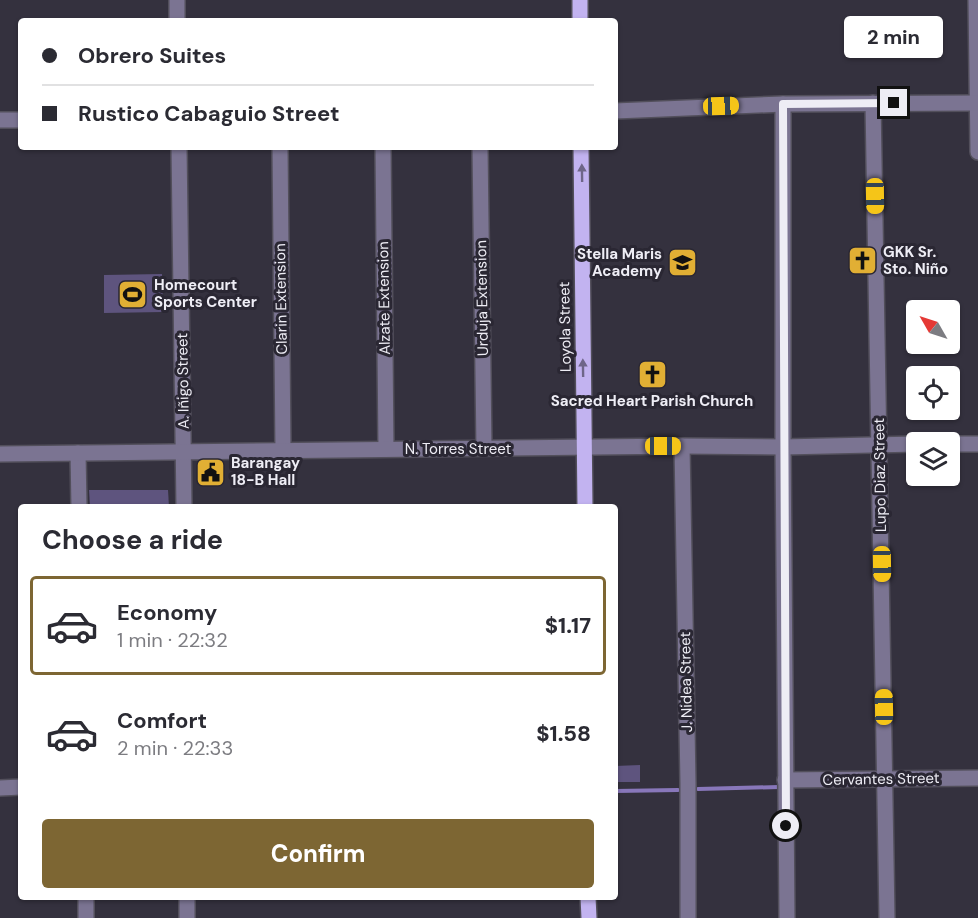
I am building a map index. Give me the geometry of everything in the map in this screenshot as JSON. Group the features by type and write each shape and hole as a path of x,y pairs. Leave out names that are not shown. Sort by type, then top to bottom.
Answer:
{"main road":[{"path":"580,0 580,18"},
{"name":"Loyola Street","path":"581,150 585,504"},
{"path":"588,900 589,918"}],"street":[{"path":"177,0 177,18"},
{"path":"976,0 978,152"},
{"name":"Lupo Diaz Street","path":"873,103 887,918"},
{"path":"618,111 783,104 978,103"},
{"path":"783,104 787,918"},
{"path":"0,120 18,120"},
{"name":"A. Iñigo Street","path":"179,150 184,504"},
{"name":"Clarin Extension","path":"280,150 283,450"},
{"name":"Alzate Extension","path":"382,150 386,449"},
{"name":"Urduja Extension","path":"480,150 484,448"},
{"name":"N. Torres Street","path":"0,454 906,444"},
{"path":"960,444 978,444"},
{"name":"J. Nidea Street","path":"682,446 688,771 688,918"},
{"path":"78,453 79,504"},
{"name":"Cervantes Street","path":"785,780 978,778"},
{"path":"0,788 18,787"},
{"path":"86,900 86,918"},
{"path":"187,900 187,918"}],"shaded area":[{"name":"Homecourt Sports Center","path":"162,274 163,312 104,313 104,275"},
{"path":"89,490 168,490 169,504 90,504"},
{"path":"640,765 640,782 618,782 618,766"}],"waterway":[{"path":"698,789 779,787"},
{"path":"618,791 678,790"}],"place":[{"name":"GKK Sr. Sto. Niño","path":"862,261"},
{"name":"Stella Maris Academy","path":"683,263"},
{"name":"Homecourt Sports Center","path":"133,294"},
{"name":"Sacred Heart Parish Church","path":"652,374"},
{"name":"Barangay 18-B Hall","path":"210,472"}],"route":[{"path":"786,826 783,104 894,103"}]}
